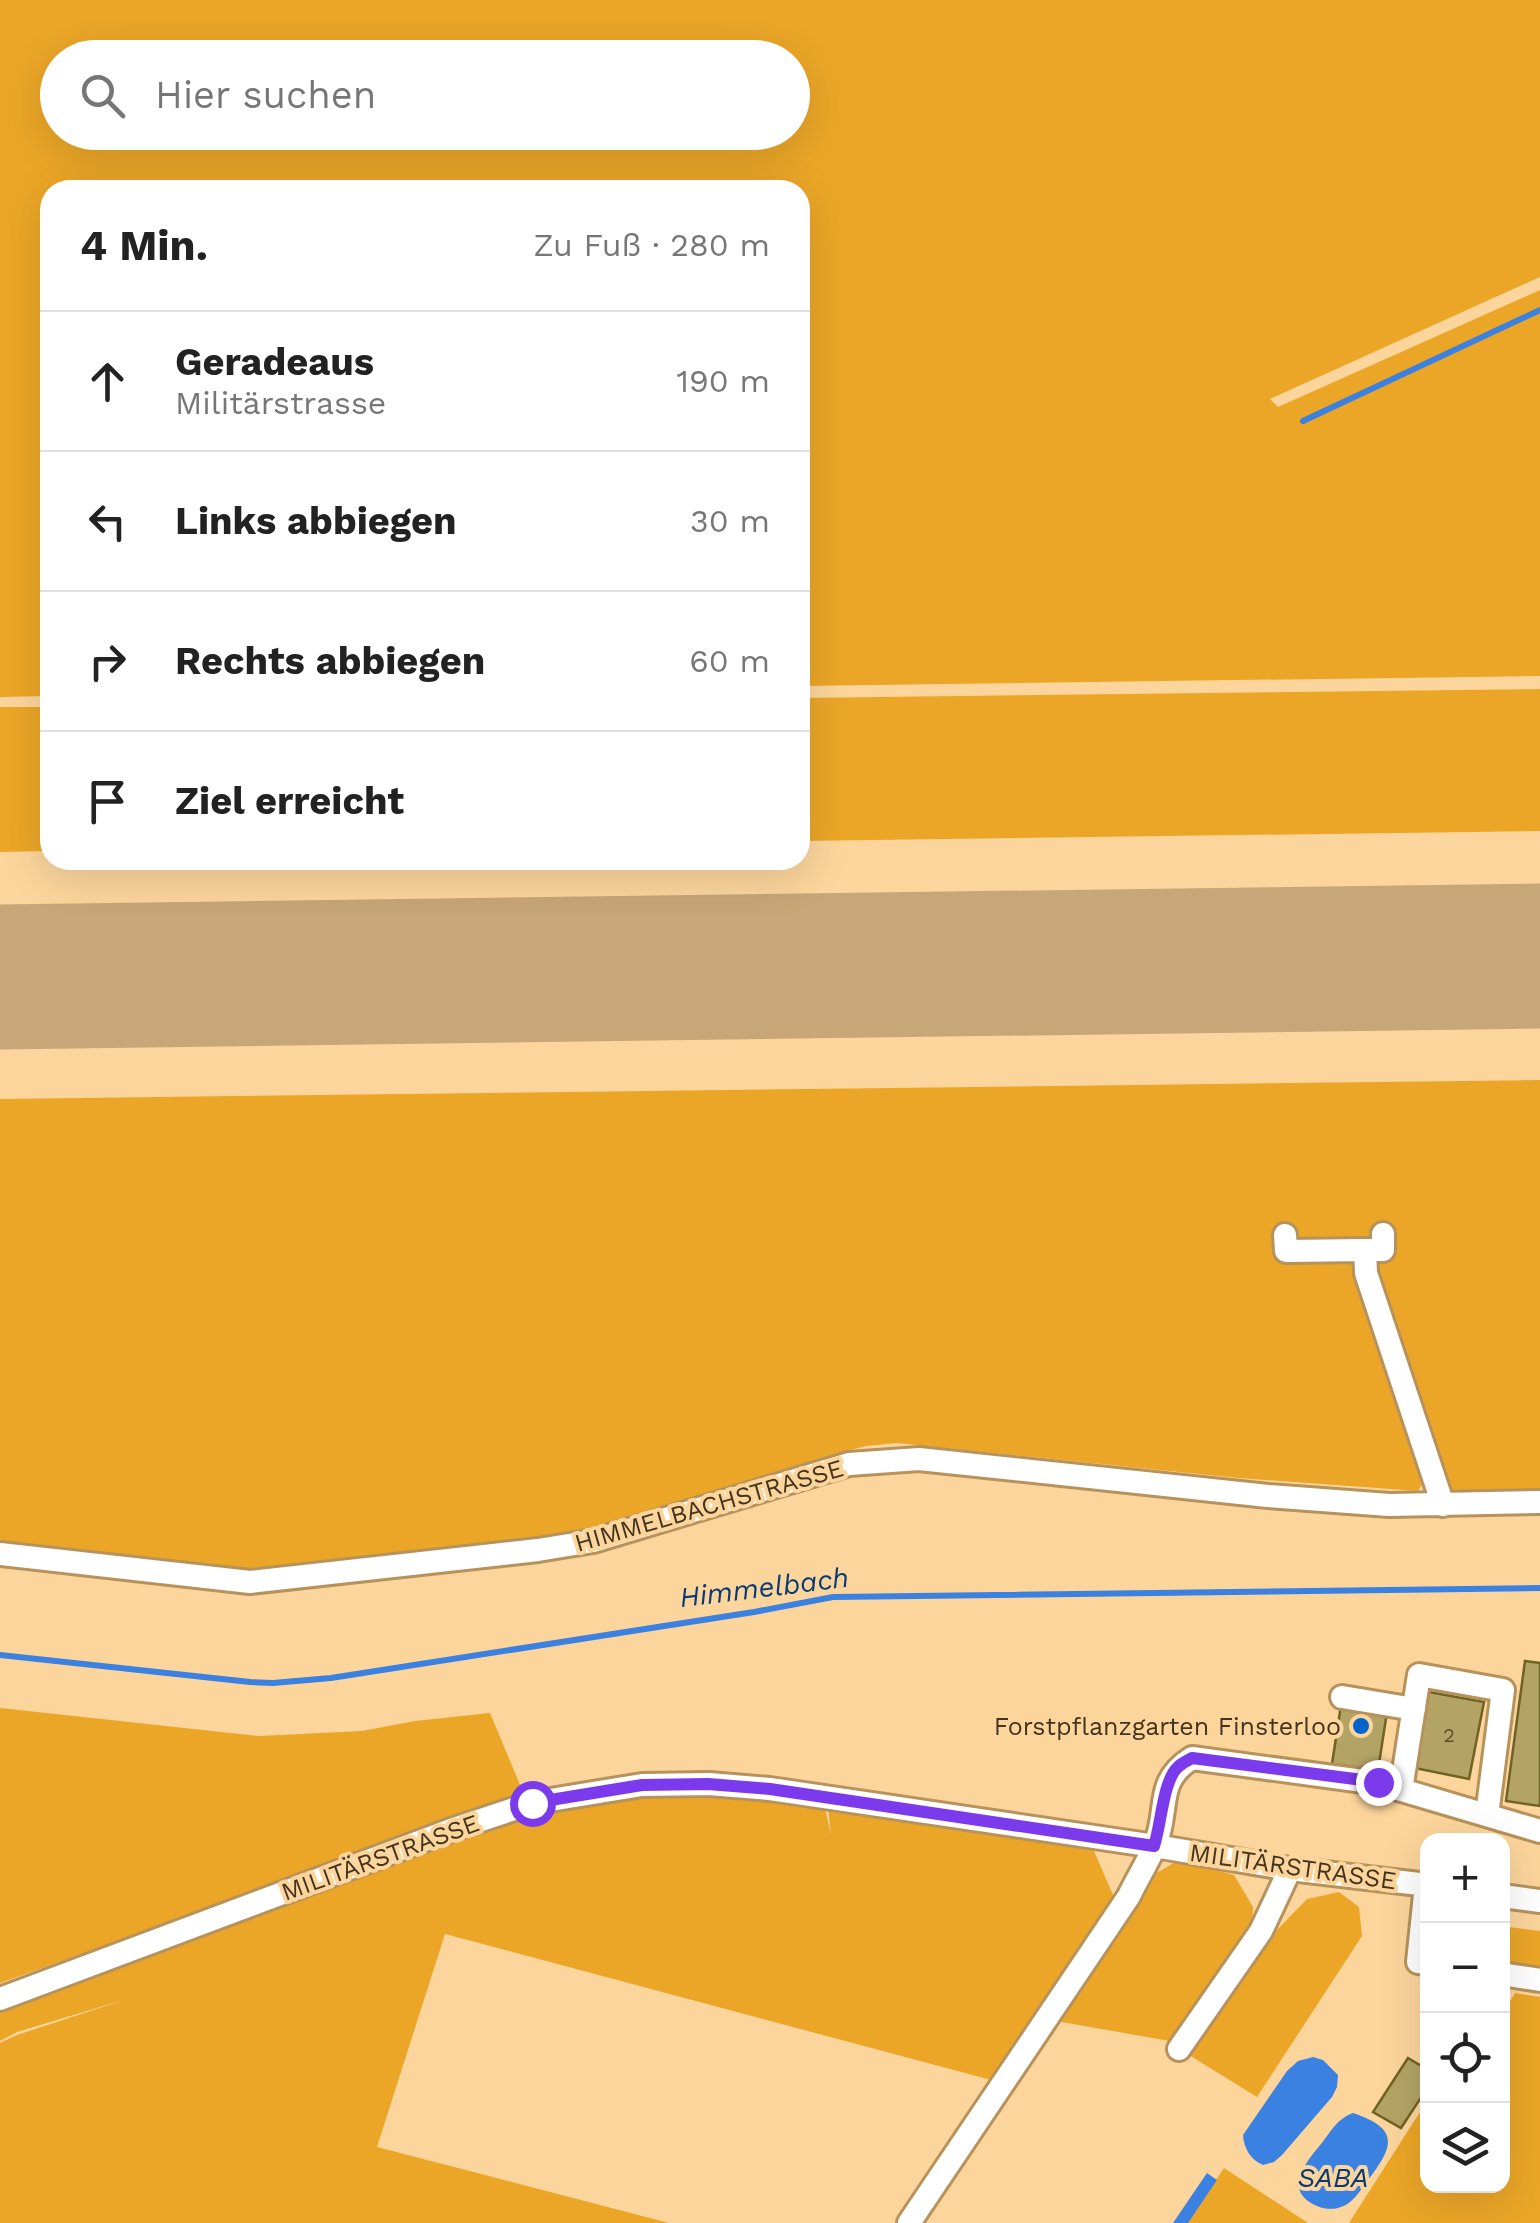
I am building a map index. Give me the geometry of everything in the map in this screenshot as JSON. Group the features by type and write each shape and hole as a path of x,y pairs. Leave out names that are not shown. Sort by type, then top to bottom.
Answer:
{"street":[{"path":"1285,1235 1286,1251 1383,1250 1383,1234"},
{"path":"1365,1250 1366,1273 1443,1505"},
{"name":"HIMMELBACHSTRASSE","path":"0,1554 250,1582 592,1541 849,1464 919,1458 1268,1496 1389,1504 1540,1502"},
{"path":"1401,1790 1419,1675 1504,1690 1487,1816"},
{"path":"1342,1698 1414,1709"},
{"path":"910,2223 1128,1896 1161,1828 1170,1777 1177,1767 1192,1758 1378,1782 1540,1830"},
{"name":"MILITÄRSTRASSE","path":"0,1998 532,1803 642,1785 848,1791 1290,1869 1420,1884"},
{"path":"1179,2049 1261,1931 1290,1869"},
{"path":"1510,1897 1540,1901"},
{"path":"1510,1975 1540,1980"}],"shaded area":[{"path":"0,0 1540,0 1540,277 1270,399 1278,407 1540,290 1540,676 810,686 810,180 40,180 40,696 0,697"},
{"path":"1540,689 1540,831 810,841 810,698"},
{"path":"0,707 40,707 40,851 0,852"},
{"path":"1540,1080 1540,1490 1459,1492 1444,1487 1374,1263 1381,1256 1397,1252 1394,1230 1375,1228 1374,1244 1298,1244 1295,1234 1275,1231 1274,1253 1352,1259 1425,1467 1418,1491 1238,1478 897,1443 840,1453 582,1532 287,1570 225,1571 0,1547 0,1099"},
{"path":"0,1708 259,1736 362,1731 490,1713 523,1792 532,1803 645,1794 752,1797 825,1809 831,1834 828,1808 1094,1851 1116,1902 995,2081 445,1934 377,2147 669,2223 0,2223 0,2043 127,1999 17,2032 0,2041 0,2007 346,1882 342,1861 0,1983"},
{"path":"1179,1860 1234,1875 1253,1907 1252,1928 1175,2042 1056,2021 1153,1875"},
{"path":"1339,1892 1359,1907 1362,1936 1257,2097 1189,2055 1274,1933 1307,1899"},
{"path":"1510,1927 1540,1931 1540,1985 1510,1981"},
{"path":"1515,1993 1540,1997 1540,2223 1349,2223 1420,2112 1420,2193 1510,2193 1510,2001"},
{"path":"1224,2168 1308,2223 1187,2223"}],"water":[{"name":"SABA","path":"1313,2057 1323,2060 1338,2075 1337,2087 1282,2155 1263,2165 1249,2153 1243,2135 1287,2071 1298,2061"},
{"name":"SABA","path":"1353,2113 1379,2125 1388,2140 1387,2148 1377,2168 1349,2203 1333,2209 1318,2206 1303,2197 1299,2189 1301,2174 1335,2126"},
{"path":"1207,2173 1217,2180 1188,2223 1173,2223"}],"building":[{"path":"1525,1661 1540,1663 1540,1806 1506,1801"},
{"path":"1429,1692 1484,1702 1469,1779 1415,1768"},
{"name":"Forstpflanzgarten Finsterloo","path":"1341,1705 1387,1712 1378,1770 1332,1764"},
{"path":"1408,2058 1420,2065 1420,2099 1401,2128 1373,2112"}],"waterway":[{"path":"1303,421 1540,310"},
{"name":"Himmelbach","path":"0,1655 273,1683 331,1678 833,1597 1540,1588"}],"runway":[{"path":"0,977 1540,956"}],"place":[{"name":"Forstpflanzgarten Finsterloo","path":"1361,1726"}],"route":[{"path":"532,1803 642,1785 708,1784 770,1789 1154,1846 1170,1777 1192,1758 1378,1782"}]}
